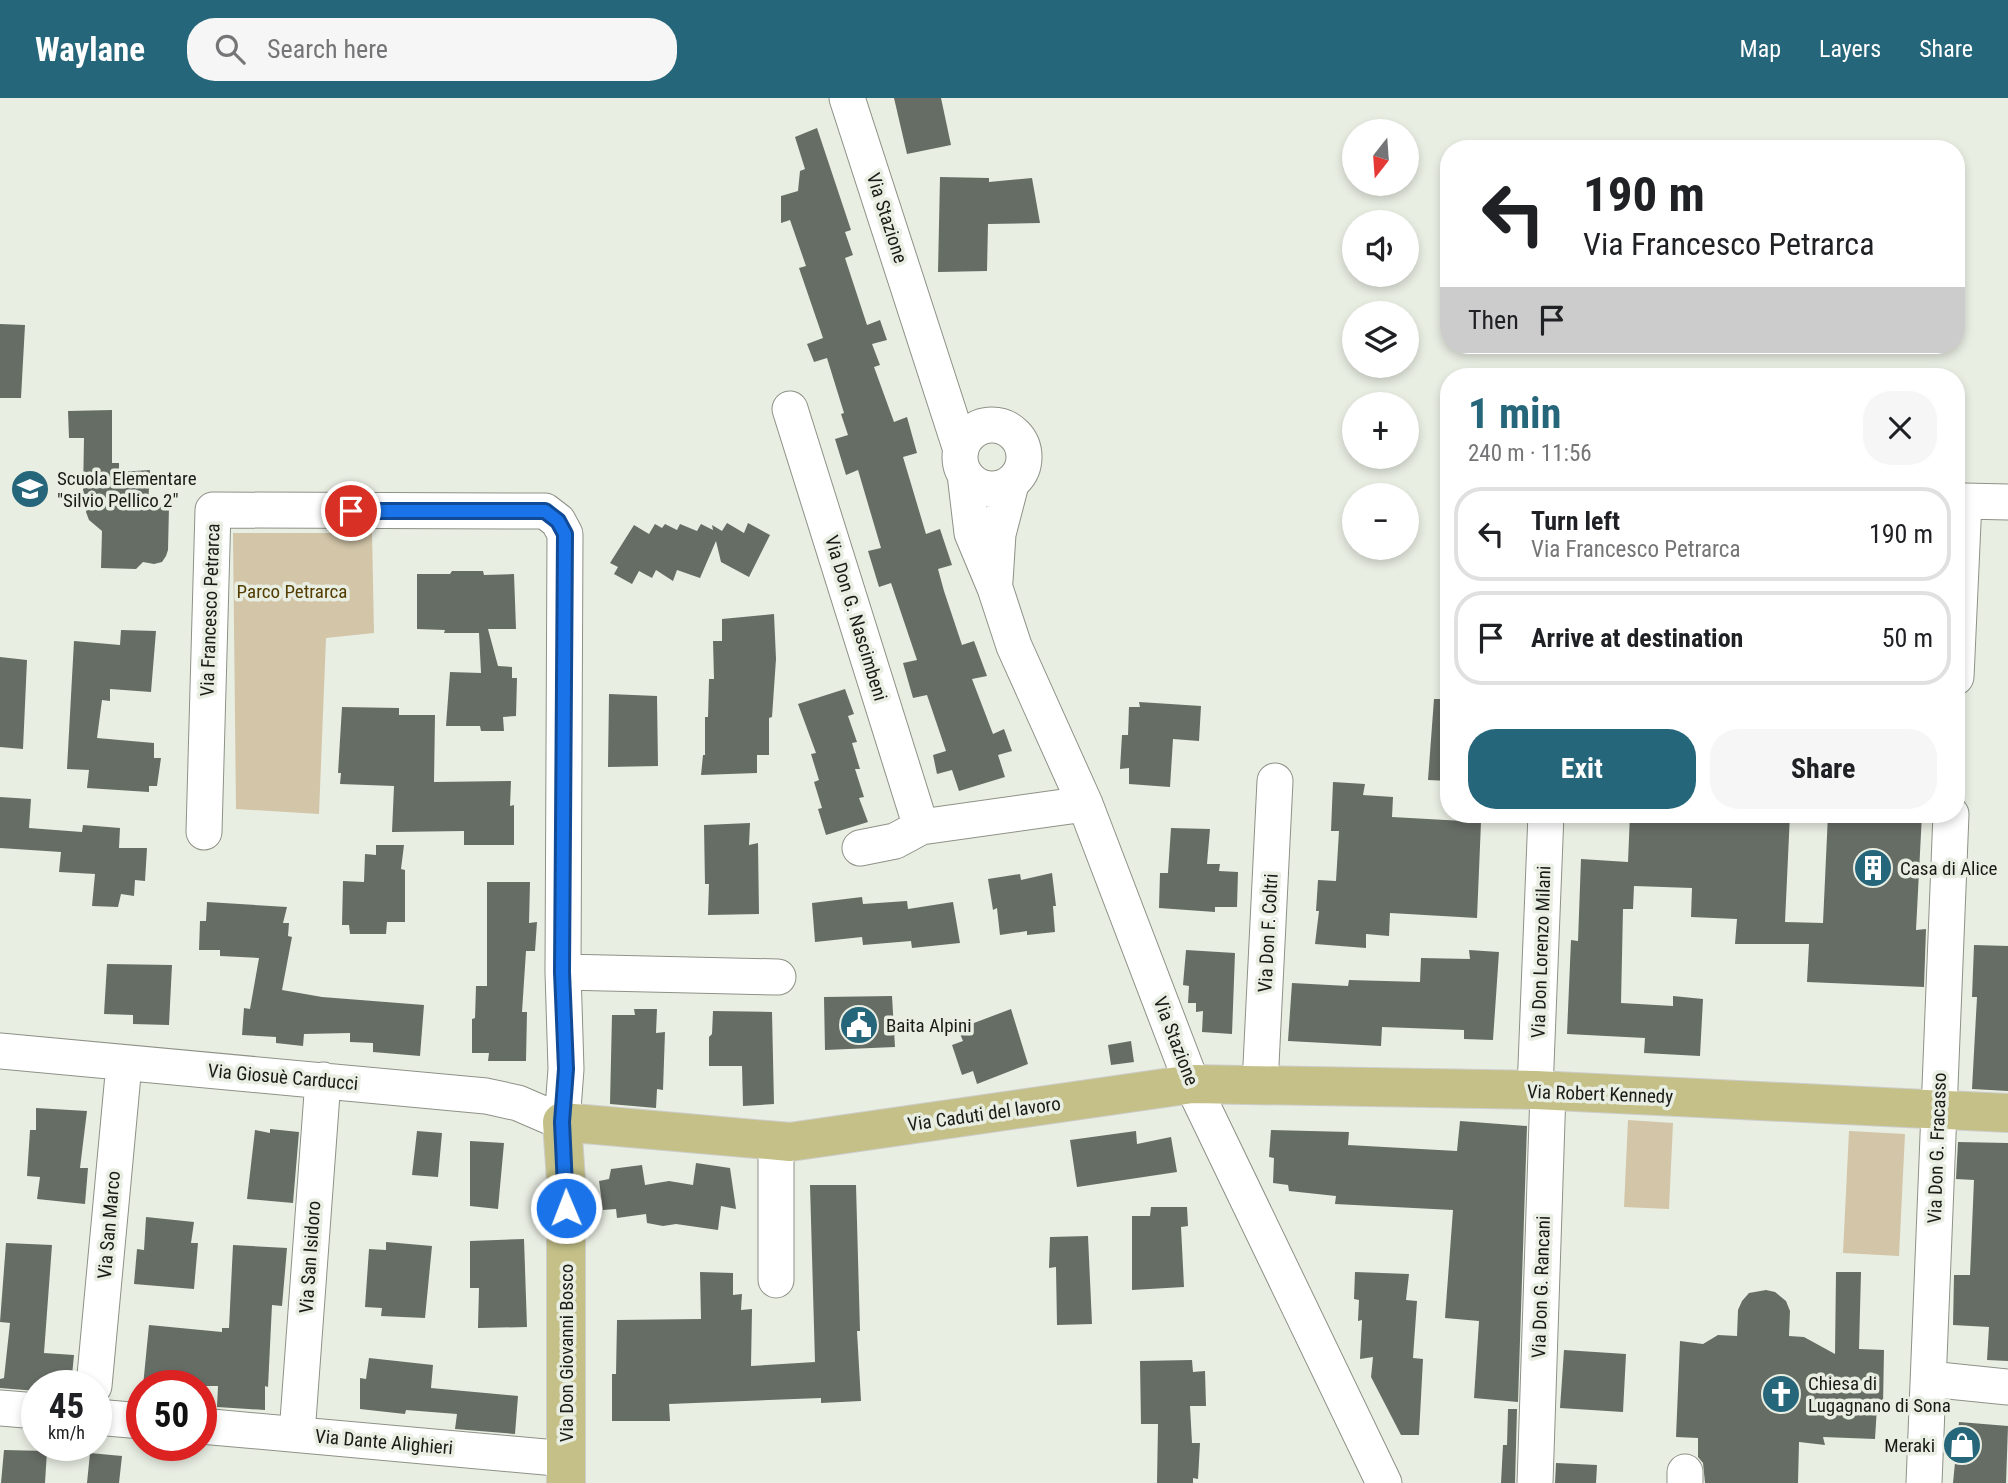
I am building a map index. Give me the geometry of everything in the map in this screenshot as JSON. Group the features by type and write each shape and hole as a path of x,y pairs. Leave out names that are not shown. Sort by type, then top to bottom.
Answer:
{"main road":[{"name":"Via Robert Kennedy","path":"1192,1084 1541,1091 2008,1113"},
{"name":"Via Caduti del lavoro","path":"562,1122 790,1142 1192,1084"},
{"name":"Via Don Giovanni Bosco","path":"562,1122 566,1181 567,1471"}],"street":[{"name":"Via Stazione","path":"847,98 963,462 972,533 995,588 1014,646 1085,804 1192,1084 1384,1483"},
{"name":"Via Stazione","path":"925,338 967,399 993,425 1005,428 1021,443 1024,465 1011,484 998,534 995,588"},
{"name":"Via Don G. Nascimbeni","path":"790,409 921,827"},
{"path":"993,425 983,426 966,440 963,462 972,482 991,490 1011,484"},
{"path":"1965,501 2008,502"},
{"name":"Via Francesco Petrarca","path":"204,832 213,510 545,511"},
{"name":"Via Don Giovanni Bosco","path":"545,511 558,521 565,534 562,972 566,1069 562,1122"},
{"name":"Via Don F. Coltri","path":"1260,1085 1275,781"},
{"path":"860,848 895,841 921,827 1085,804"},
{"name":"Via Don Lorenzo Milani","path":"1541,1091 1546,823"},
{"name":"Via Don G. Fracasso","path":"1924,1483 1951,823"},
{"path":"562,972 778,977"},
{"name":"Via Giosuè Carducci","path":"0,1051 486,1096 518,1103 562,1122"},
{"name":"Via San Marco","path":"95,1370 124,1064"},
{"name":"Via San Isidoro","path":"297,1434 323,1080"},
{"name":"Via Don G. Rancani","path":"1535,1483 1541,1091"},
{"path":"776,1141 776,1280"},
{"path":"1930,1379 2008,1387"},
{"path":"0,1408 21,1410"},
{"name":"Via Dante Alighieri","path":"217,1427 297,1434 567,1471"}],"green space":[{"name":"Parco Petrarca","path":"233,533 372,533 374,633 326,638 319,814 236,809"},
{"path":"1628,1120 1673,1123 1669,1209 1624,1207"},
{"path":"1849,1131 1905,1134 1899,1256 1843,1253"}],"building":[{"path":"894,98 941,98 951,145 907,154"},
{"path":"817,128 851,230 845,232 853,255 845,258 867,325 880,320 887,340 872,344 880,365 874,367 894,422 907,417 917,453 903,457 926,534 940,529 952,565 938,569 944,591 962,645 974,641 987,676 972,679 993,734 1004,729 1012,751 998,755 1005,777 959,791 952,770 937,774 933,755 946,751 927,695 913,698 903,663 917,660 891,583 879,587 868,551 881,548 858,470 846,475 835,439 848,435 841,414 844,413 827,358 814,362 807,344 823,338 799,268 806,266 790,220 781,223 781,196 798,191 800,171 805,169 795,137"},
{"path":"940,177 989,178 989,182 1032,178 1040,223 988,224 987,271 938,272"},
{"path":"0,324 25,325 21,398 0,398"},
{"path":"112,410 112,463 119,463 119,472 150,470 148,506 169,507 166,556 162,562 143,562 136,569 101,568 102,531 89,520 86,512 88,501 83,494 84,438 69,438 68,411"},
{"path":"727,523 744,533 748,523 770,535 749,577 721,562 716,541 700,578 677,570 673,581 656,570 652,578 639,571 632,584 614,574 618,567 610,563 634,525 649,534 655,524 662,528 665,524 677,530 680,524 697,531 701,524 713,530 712,525 722,531"},
{"path":"452,571 483,571 484,575 514,574 516,629 488,629 498,666 512,667 512,678 517,678 516,716 503,717 504,731 481,731 480,726 446,726 450,672 481,673 479,633 444,633 445,630 417,629 417,574 450,574"},
{"path":"774,614 776,659 772,717 769,718 769,755 757,755 757,773 701,775 705,755 709,679 714,679 713,641 722,641 722,619"},
{"path":"121,630 156,631 151,692 110,689 110,701 102,700 97,738 154,743 154,758 161,758 157,786 149,786 149,792 87,788 89,770 67,769 74,641 120,645"},
{"path":"0,657 27,660 23,749 0,747"},
{"path":"845,689 854,714 848,716 857,742 852,743 860,769 855,769 864,797 859,798 868,822 826,835 814,782 819,780 811,754 816,753 798,704"},
{"path":"609,694 657,696 658,766 608,767"},
{"path":"1434,699 1440,699 1440,781 1428,780"},
{"path":"1139,702 1201,706 1199,741 1173,739 1170,787 1129,784 1129,768 1120,769 1122,735 1128,735 1129,707 1140,707"},
{"path":"342,707 399,708 399,715 435,715 434,782 511,781 510,806 514,805 514,845 464,845 464,831 392,832 394,786 340,784 341,773 338,773"},
{"path":"1333,782 1365,784 1363,795 1393,797 1392,817 1440,820 1440,823 1481,823 1477,918 1390,913 1389,936 1366,934 1366,948 1315,944 1319,911 1316,911 1318,880 1336,881 1339,831 1331,831"},
{"path":"0,797 31,799 29,828 82,832 83,825 120,828 119,848 147,848 145,881 135,880 134,896 121,894 118,907 92,906 95,874 59,872 61,852 0,848"},
{"path":"750,823 749,845 758,843 759,914 708,915 709,884 705,884 704,825"},
{"path":"1630,823 1790,823 1785,922 1823,923 1828,823 1922,823 1916,930 1926,929 1924,987 1807,982 1809,944 1735,944 1737,919 1691,917 1692,888 1634,886 1633,909 1623,909 1621,1003 1673,1006 1673,996 1703,999 1700,1056 1644,1053 1645,1038 1567,1034 1571,940 1578,941 1581,859 1628,862"},
{"path":"1171,828 1210,829 1207,864 1220,864 1219,871 1238,872 1237,907 1215,907 1215,912 1159,908 1160,873 1168,873"},
{"path":"376,845 404,845 401,869 405,870 405,922 387,922 386,934 350,934 349,925 342,925 343,881 364,882 365,854 376,855"},
{"path":"1052,873 1056,906 1053,906 1055,932 1027,935 1027,931 1000,935 997,908 993,910 988,879 1020,874 1021,880"},
{"path":"487,882 530,882 529,923 537,922 535,951 526,951 522,1012 527,1012 526,1061 488,1061 489,1053 472,1053 476,986 487,986"},
{"path":"862,897 863,904 907,901 908,909 953,902 960,943 912,948 911,941 863,945 862,937 815,942 812,903"},
{"path":"207,902 287,907 283,923 289,923 288,936 292,937 282,990 322,997 424,1005 420,1056 373,1052 373,1043 350,1042 350,1033 304,1034 303,1046 276,1043 276,1037 242,1035 244,1008 250,1009 259,958 220,956 220,950 199,950 200,921 206,921"},
{"path":"1974,945 2008,946 2008,1091 1972,1089 1977,997 1972,997"},
{"path":"1186,950 1235,953 1232,1034 1202,1032 1203,1011 1196,1012 1196,1003 1188,1003 1189,986 1183,985"},
{"path":"1469,950 1499,952 1493,1040 1464,1039 1464,1030 1382,1027 1381,1046 1288,1041 1292,983 1348,986 1349,980 1420,982 1421,958 1470,959"},
{"path":"107,964 172,965 169,1025 133,1024 133,1015 104,1014"},
{"name":"Baita Alpini","path":"892,996 895,1047 825,1050 824,997"},
{"path":"634,1009 657,1009 656,1033 665,1032 663,1090 657,1089 656,1108 610,1104 612,1015 635,1015"},
{"path":"1011,1009 1028,1064 977,1084 973,1071 962,1075 952,1045 963,1041 958,1029"},
{"path":"713,1011 772,1012 774,1104 743,1106 742,1066 709,1066 709,1037 712,1034"},
{"path":"1131,1041 1134,1062 1111,1065 1108,1045"},
{"path":"36,1108 87,1111 80,1168 88,1168 85,1204 37,1199 40,1177 27,1176 30,1130 36,1130"},
{"path":"1460,1121 1527,1126 1518,1402 1474,1398 1479,1321 1445,1318 1453,1210 1335,1204 1336,1196 1289,1191 1288,1185 1273,1183 1274,1158 1269,1157 1271,1130 1349,1132 1348,1145 1457,1151"},
{"path":"270,1129 299,1132 293,1203 247,1199 255,1130 270,1133"},
{"path":"417,1131 442,1133 438,1177 412,1175"},
{"path":"1136,1131 1137,1144 1171,1137 1177,1172 1077,1187 1070,1140"},
{"path":"470,1141 504,1143 498,1209 470,1206"},
{"path":"1958,1142 2008,1143 2008,1361 1987,1360 1989,1327 1953,1325 1954,1275 1970,1275 1974,1180 1956,1179"},
{"path":"696,1163 730,1168 736,1209 721,1206 718,1230 647,1223 646,1214 617,1218 616,1209 603,1210 599,1181 609,1179 611,1169 642,1165 645,1185 669,1181 693,1185"},
{"path":"810,1185 856,1185 860,1331 857,1331 861,1401 821,1403 821,1398 669,1404 670,1421 612,1421 612,1374 616,1374 617,1320 701,1319 700,1272 733,1273 733,1295 742,1294 741,1310 752,1309 751,1366 815,1362"},
{"path":"1151,1207 1187,1207 1188,1226 1181,1227 1184,1287 1132,1290 1132,1216 1150,1216"},
{"path":"146,1217 194,1222 191,1243 198,1243 194,1289 134,1284 137,1249 144,1250"},
{"path":"1088,1236 1092,1324 1057,1325 1056,1267 1049,1268 1050,1237"},
{"path":"524,1239 527,1327 478,1328 479,1288 470,1288 470,1241"},
{"path":"386,1242 432,1246 425,1318 381,1316 382,1308 365,1307 369,1249 386,1250"},
{"path":"6,1243 52,1245 44,1353 74,1355 73,1370 21,1370 21,1390 0,1388 0,1379 4,1378 10,1323 0,1322"},
{"path":"233,1245 287,1248 282,1306 272,1305 265,1410 217,1407 217,1370 145,1370 149,1325 222,1332 222,1328 229,1328"},
{"path":"1355,1272 1409,1274 1406,1300 1417,1301 1413,1358 1423,1359 1419,1435 1401,1435 1371,1377 1373,1357 1360,1359 1362,1320 1358,1321 1359,1300 1354,1299"},
{"name":"Chiesa di Lugagnano di Sona","path":"1836,1272 1861,1272 1859,1349 1884,1350 1883,1406 1877,1407 1875,1439 1823,1437 1825,1445 1799,1442 1798,1483 1705,1483 1703,1463 1698,1457 1698,1438 1676,1437 1680,1341 1703,1344 1718,1335 1737,1336 1738,1310 1742,1301 1749,1293 1766,1290 1775,1292 1786,1301 1790,1311 1789,1336 1804,1337 1835,1354"},
{"path":"1564,1350 1626,1354 1623,1412 1560,1408"},
{"path":"369,1358 433,1365 431,1388 518,1396 515,1434 455,1429 457,1414 406,1410 405,1414 360,1409 360,1378 366,1379"},
{"path":"1192,1360 1193,1372 1205,1371 1206,1406 1190,1406 1192,1443 1200,1443 1198,1479 1193,1478 1193,1483 1157,1483 1158,1424 1141,1424 1140,1361"},
{"path":"1508,1409 1517,1409 1515,1483 1501,1483 1503,1445 1507,1445"},
{"path":"1959,1422 2008,1426 2006,1483 1953,1483"},
{"path":"4,1450 21,1450 21,1461 46,1461 45,1483 1,1483"},
{"path":"112,1455 122,1456 119,1483 87,1483 89,1461 112,1461"},
{"path":"1556,1463 1597,1465 1596,1483 1555,1483"}],"place":[{"name":"Scuola Elementare \"Silvio Pellico 2\"","path":"30,489"},
{"name":"Casa di Alice","path":"1873,868"},
{"name":"Baita Alpini","path":"859,1025"},
{"name":"Chiesa di Lugagnano di Sona","path":"1781,1394"},
{"name":"Meraki","path":"1962,1445"}],"route":[{"path":"351,511 545,511 558,521 565,534 562,972 566,1069 562,1122 566,1208"}]}
